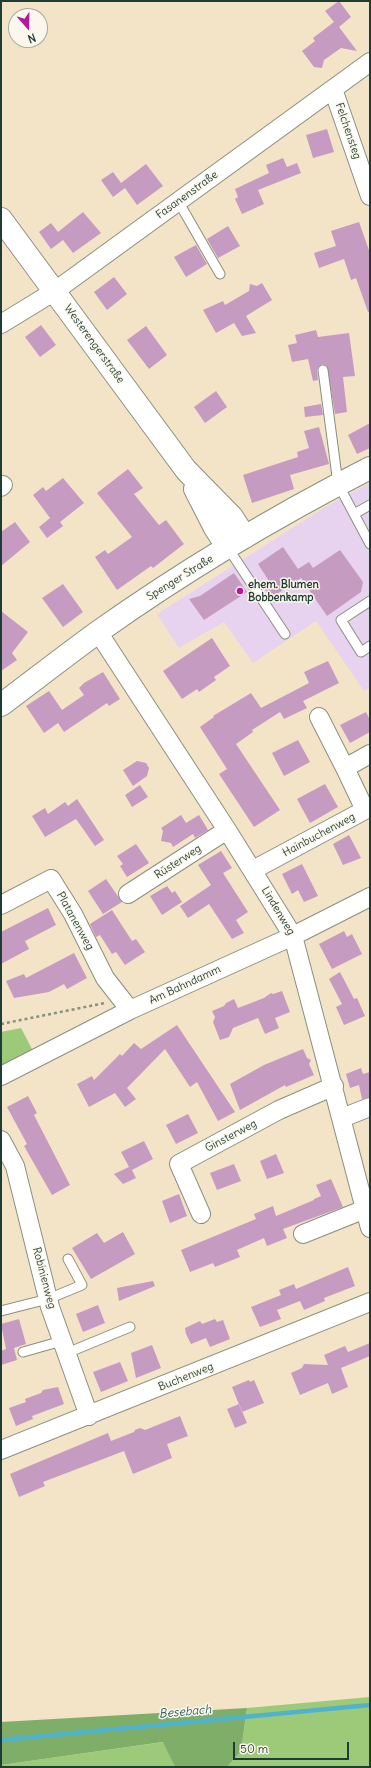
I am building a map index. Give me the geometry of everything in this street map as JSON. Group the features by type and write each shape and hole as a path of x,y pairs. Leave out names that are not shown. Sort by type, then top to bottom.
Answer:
{"street":[{"name":"Fasanenstraße","path":"1,324 55,291 370,62"},
{"name":"Felchensteg","path":"333,89 370,196"},
{"name":"Westerengerstraße","path":"1,219 186,470 232,517 237,542"},
{"name":"Spenger Straße","path":"1,705 98,632 237,542 338,484 370,468"},
{"name":"Lindenweg","path":"98,632 227,830 293,936 367,1207 370,1228"},
{"name":"Hainbuchenweg","path":"252,870 365,810 319,716"},
{"path":"345,768 370,754"},
{"name":"Rüsterweg","path":"128,894 227,830"},
{"name":"Platanenweg","path":"1,905 51,879 73,914 105,978 126,1005"},
{"name":"Am Bahndamm","path":"1,1076 126,1005 293,936 370,897"},
{"name":"Ginsterweg","path":"201,1214 179,1164 279,1110 334,1086"},
{"path":"342,1118 370,1107"},
{"name":"Robinienweg","path":"1,1140 15,1166 48,1299 89,1416"},
{"path":"303,1234 367,1207"},
{"name":"Buchenweg","path":"1,1450 89,1416 370,1302"}],"lane":[{"path":"178,201 220,274"},
{"path":"323,370 338,484 370,544"},
{"path":"354,514 370,505"},
{"path":"237,542 285,634"},
{"path":"370,602 341,620 361,652 370,646"},
{"path":"1,1311 48,1299 82,1285 68,1259"},
{"path":"23,1352 64,1347 130,1327"}],"path":[{"path":"1,1024 126,1005"}],"shaded area":[{"path":"370,483 370,688 364,691 316,621 253,663 224,622 179,648 157,614 327,506"}],"green space":[{"path":"21,1028 33,1051 1,1067 1,1032"},
{"path":"370,1697 370,1767 227,1767 241,1751 247,1708"},
{"path":"247,1708 241,1751 227,1767 175,1767 163,1742 1,1765 1,1722"},
{"path":"164,1742 175,1767 1,1767 1,1765"}],"building":[{"path":"339,1 351,17 339,27 357,51 341,48 324,60 322,68 314,67 302,51 315,41 313,38 334,22 325,11"},
{"path":"327,129 334,152 313,158 306,135"},
{"path":"283,158 287,167 297,163 301,173 258,190 264,204 242,214 235,199 238,197 235,189 269,173 266,165"},
{"path":"146,164 163,186 137,205 125,188 113,197 101,180 113,172 121,183"},
{"path":"83,212 101,233 73,253 63,240 51,249 39,232 51,223 58,232"},
{"path":"359,222 370,253 370,312 368,312 356,278 351,280 344,259 319,268 314,253 336,246 331,231"},
{"path":"228,226 240,246 218,258 207,239"},
{"path":"196,245 207,264 186,277 174,257"},
{"path":"114,277 127,294 107,310 94,292"},
{"path":"262,283 272,300 246,316 256,333 242,336 234,323 216,333 203,310 223,301 225,305 249,291 250,284 257,286"},
{"path":"41,325 56,345 40,357 25,337"},
{"path":"146,326 167,355 149,369 127,340"},
{"path":"316,330 318,337 349,333 355,376 343,377 347,412 335,414 327,366 323,364 319,366 317,370 318,380 313,381 308,359 292,362 288,345 297,343 295,335"},
{"path":"216,391 227,407 205,423 194,407"},
{"path":"321,404 323,415 305,417 304,407"},
{"path":"370,423 370,448 357,454 348,435"},
{"path":"319,427 329,464 290,475 294,489 252,503 243,475 298,457 297,452 309,448 304,431"},
{"path":"128,469 143,488 134,494 159,525 166,520 184,544 153,568 151,566 117,590 95,557 105,550 108,554 132,537 97,493"},
{"path":"63,478 84,503 60,522 63,526 47,538 39,527 50,518 33,495 43,487 46,491"},
{"path":"15,522 30,542 1,566 1,532"},
{"path":"283,547 298,569 309,562 313,568 340,550 363,582 361,592 327,616 301,578 271,598 262,585 269,581 258,564"},
{"path":"234,573 247,592 204,620 189,599 200,596"},
{"path":"63,584 83,612 63,627 42,598"},
{"path":"1,611 28,632 12,653 17,660 1,671"},
{"path":"212,638 230,666 214,677 216,680 199,692 197,689 182,699 163,671"},
{"path":"328,661 339,683 303,701 307,708 284,719 280,712 252,730 253,732 236,744 280,810 254,827 219,774 227,769 200,727 214,717 213,716 251,693 261,708 309,683 304,672"},
{"path":"103,672 120,699 109,706 107,703 64,732 58,723 44,733 26,706 49,691 62,710 84,695 79,688 84,683"},
{"path":"366,712 370,720 370,732 350,743 340,725"},
{"path":"298,740 310,762 284,776 272,753"},
{"path":"137,761 146,763 149,768 147,776 133,786 123,770"},
{"path":"325,784 338,807 310,823 297,799"},
{"path":"140,785 148,797 132,807 125,795"},
{"path":"77,799 104,840 95,846 76,819 45,837 32,816 45,808 48,814 65,802 68,806"},
{"path":"181,815 186,823 199,815 208,830 195,838 193,834 173,847 171,843 161,841 163,831 161,828"},
{"path":"349,835 361,858 343,865 333,844"},
{"path":"136,844 149,863 127,877 120,866 123,864 117,856"},
{"path":"221,851 232,868 223,873 248,912 236,920 244,933 232,939 209,904 188,918 180,906 211,885 198,865"},
{"path":"302,864 318,896 304,902 298,890 292,894 282,874"},
{"path":"106,879 122,902 103,914 88,891"},
{"path":"167,886 172,893 175,891 182,902 162,915 150,896"},
{"path":"48,908 56,925 25,941 29,949 1,964 1,932"},
{"path":"112,910 132,941 136,939 145,952 125,965 116,952 112,954 100,935 96,937 90,924"},
{"path":"344,931 347,937 352,934 362,954 332,969 319,944"},
{"path":"74,953 87,978 67,989 64,984 49,992 14,998 6,981 24,974 26,978"},
{"path":"340,972 354,999 357,998 365,1016 344,1025 336,1007 342,1004 329,979"},
{"path":"282,991 290,1012 275,1018 279,1028 265,1034 258,1018 233,1028 229,1037 220,1040 213,1022 215,1017 212,1011 224,1006 226,1003 234,999 238,1008 264,998 271,993 273,994"},
{"path":"177,1025 235,1112 218,1121 197,1082 190,1087 165,1049 127,1088 136,1099 125,1107 115,1093 89,1107 77,1084 92,1076 94,1080 120,1054 122,1056 134,1043 141,1049"},
{"path":"303,1049 307,1058 311,1060 309,1064 314,1075 286,1087 285,1085 240,1110 230,1084 264,1065"},
{"path":"361,1068 363,1074 370,1072 370,1097 362,1099 359,1085 350,1088 346,1074"},
{"path":"28,1096 37,1113 34,1115 70,1185 52,1195 24,1146 27,1144 7,1107"},
{"path":"188,1114 198,1133 176,1144 166,1125"},
{"path":"144,1141 153,1159 132,1170 136,1178 123,1184 114,1174 129,1167 121,1152"},
{"path":"276,1154 284,1173 267,1179 260,1161"},
{"path":"234,1164 241,1181 217,1190 210,1173"},
{"path":"331,1179 343,1207 283,1229 287,1238 267,1246 264,1238 237,1250 240,1257 215,1267 213,1263 190,1272 181,1250 256,1219 254,1214 273,1206 276,1216 314,1200 321,1196 316,1185"},
{"path":"179,1194 187,1216 170,1223 162,1201"},
{"path":"123,1232 135,1254 91,1279 72,1248 97,1233 104,1243"},
{"path":"348,1267 355,1286 324,1298 325,1301 304,1310 300,1301 277,1310 281,1319 260,1327 251,1307 281,1295 279,1290 294,1284 296,1289"},
{"path":"153,1281 155,1286 119,1301 117,1288"},
{"path":"98,1305 105,1323 83,1332 76,1314"},
{"path":"19,1319 26,1344 14,1348 17,1360 1,1365 1,1351 6,1349 1,1324"},
{"path":"215,1319 217,1322 223,1320 230,1339 210,1347 206,1338 191,1344 185,1328 200,1321 202,1324"},
{"path":"370,1343 370,1356 341,1368 348,1387 332,1394 328,1383 300,1395 291,1373 302,1368 304,1364 328,1365 324,1355 345,1346 348,1352"},
{"path":"152,1345 161,1368 136,1378 131,1353"},
{"path":"120,1362 128,1381 101,1392 93,1372"},
{"path":"249,1380 250,1382 254,1380 264,1403 242,1412 232,1387"},
{"path":"58,1387 64,1404 32,1416 33,1419 16,1426 9,1408 26,1402 25,1399 41,1393 43,1390"},
{"path":"239,1404 247,1423 235,1428 227,1409"},
{"path":"180,1416 188,1436 167,1444 172,1458 133,1474 124,1451 43,1482 45,1486 19,1497 10,1474 108,1433 111,1441 140,1428 145,1430"}],"waterway":[{"name":"Besebach","path":"1,1740 370,1705"}],"place":[{"name":"ehem. Blumen Bobbenkamp","path":"240,591"}]}
